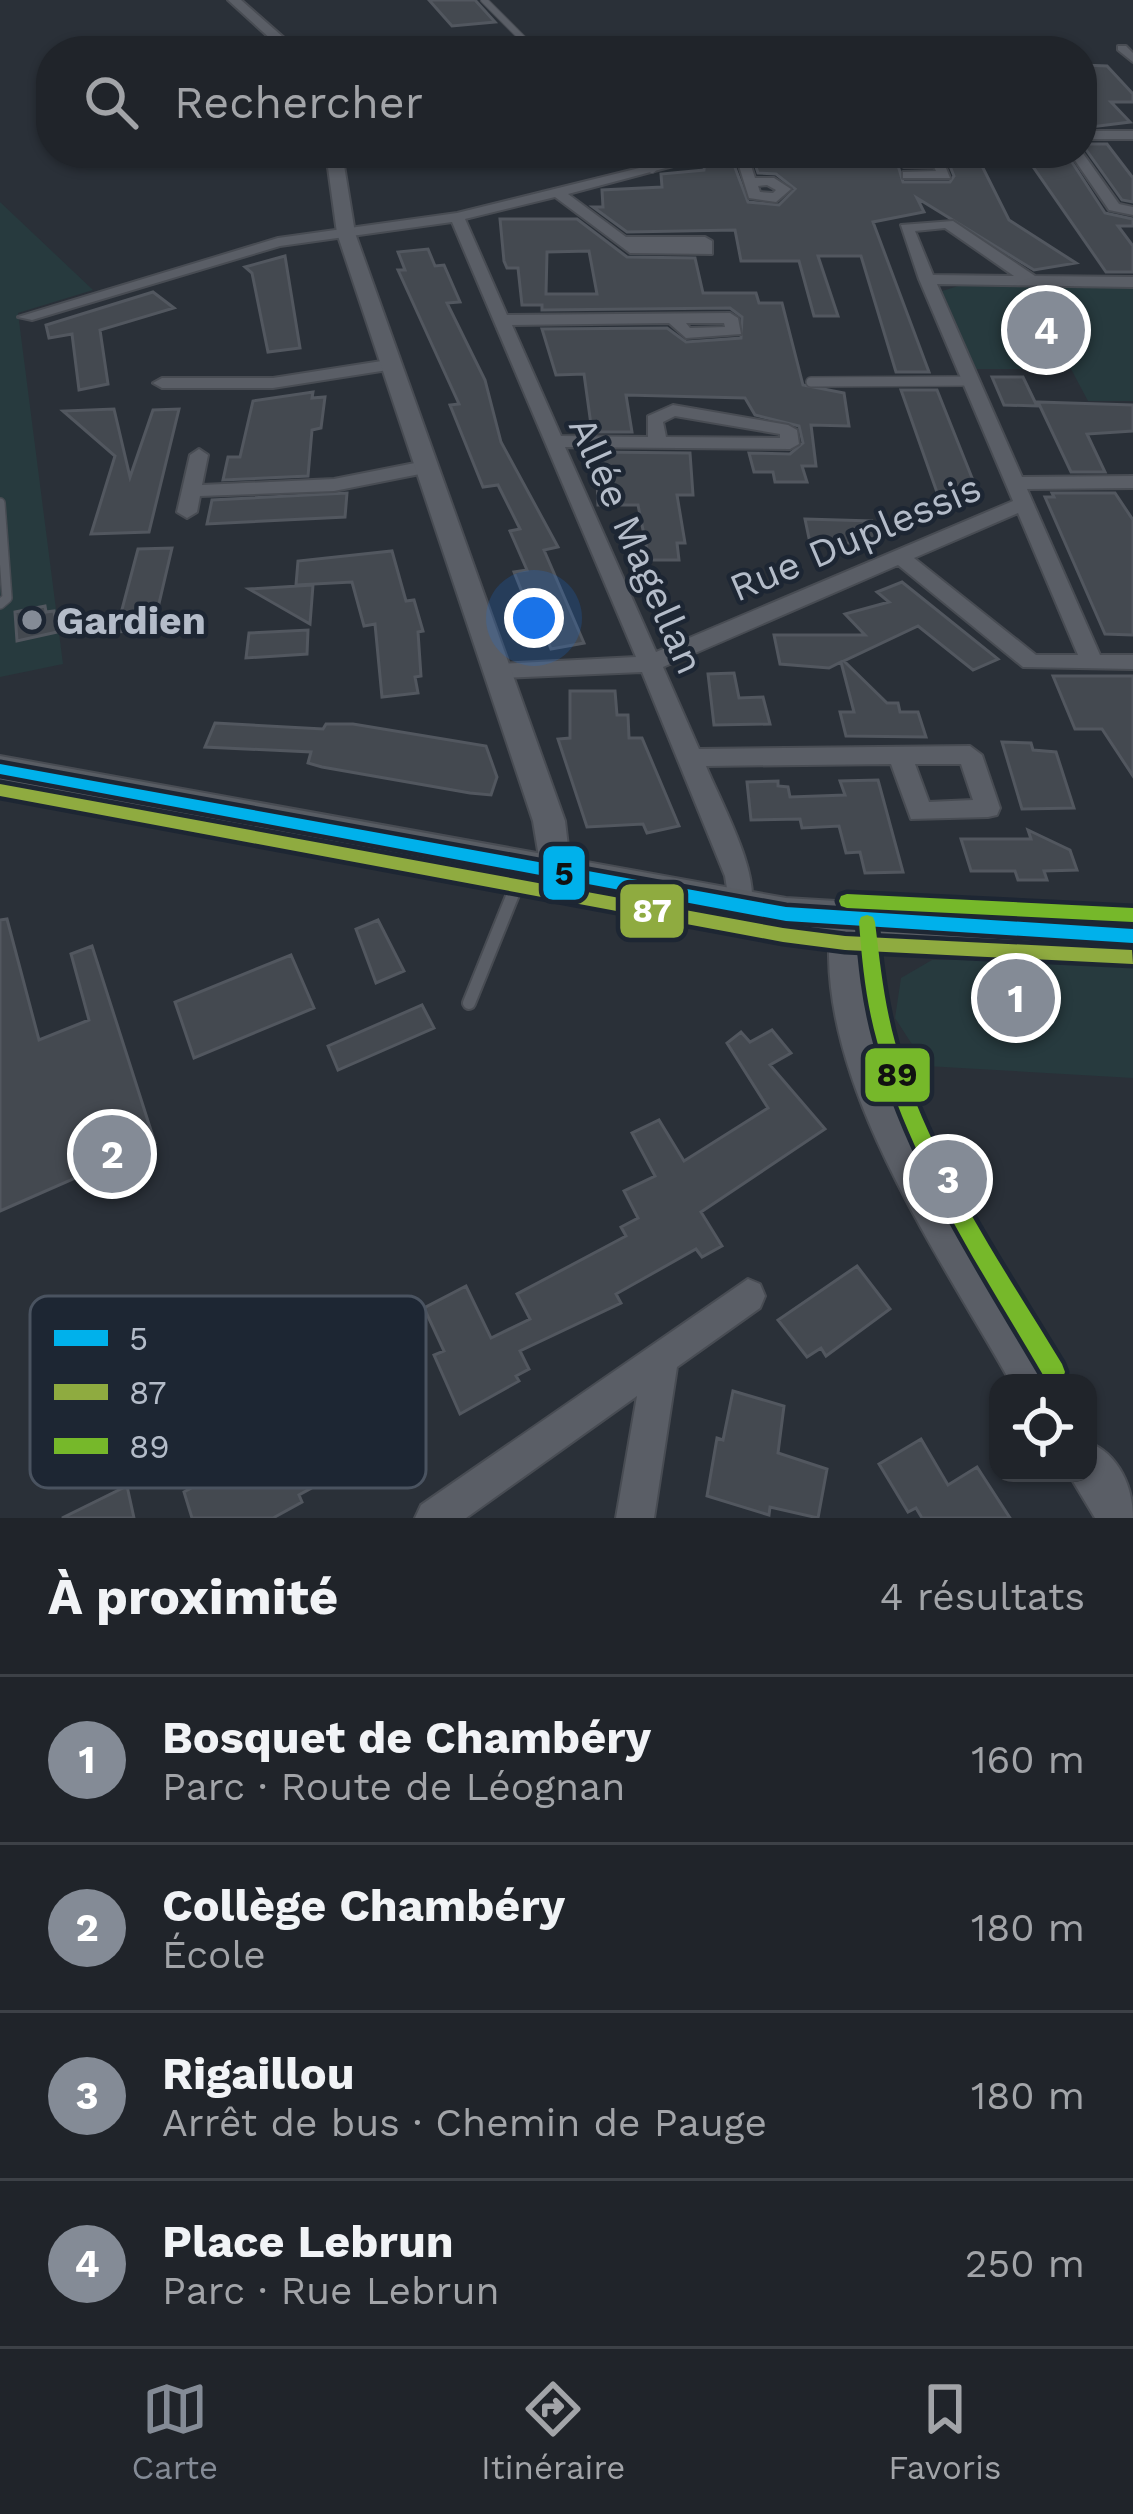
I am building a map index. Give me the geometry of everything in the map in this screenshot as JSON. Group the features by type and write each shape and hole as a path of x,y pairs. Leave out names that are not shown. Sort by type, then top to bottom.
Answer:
{"main road":[{"path":"0,769 846,922 1133,936"}],"street":[{"path":"234,0 275,36"},
{"path":"1122,48 1133,59"},
{"path":"1097,135 1133,135"},
{"path":"336,168 346,233 388,365 549,820 540,869"},
{"path":"26,317 278,242 457,217 656,168"},
{"path":"745,168 749,182"},
{"path":"1087,168 1114,207 1133,211"},
{"path":"557,192 625,241"},
{"name":"Allée Magellan","path":"457,217 691,758 738,876 740,905"},
{"path":"1032,281 949,224 906,228 1092,662"},
{"path":"927,279 1133,282"},
{"path":"499,320 674,319"},
{"path":"162,383 273,383 388,365"},
{"path":"552,440 658,444 790,444 788,430 673,410 655,420 658,444"},
{"path":"199,455 189,502 334,485 425,467"},
{"path":"1020,494 1128,482 1133,460"},
{"name":"Rue Duplessis","path":"649,664 899,556 1020,494"},
{"path":"899,556 1031,662 1133,662"},
{"path":"500,671 649,664"},
{"path":"691,758 900,755"},
{"path":"846,922 852,1000 877,1090 1031,1374"},
{"path":"434,1518 748,1296"},
{"path":"635,1518 661,1359"},
{"path":"1097,1478 1124,1518"}],"lane":[{"path":"484,0 520,36"},
{"path":"811,382 972,381"},
{"path":"0,503 7,598 0,604"},
{"path":"470,1004 540,869"}],"green space":[{"path":"0,202 93,290 18,313 63,664 0,677"},
{"path":"958,286 1133,287 1133,401 1088,401 1071,369 976,369 942,291"},
{"path":"1133,956 1133,1078 926,1066 895,1018 901,978 932,960"}],"building":[{"path":"429,0 475,0 495,22 452,26"},
{"path":"1097,66 1107,66 1133,94 1133,102 1111,102 1130,122 1097,126"},
{"path":"1097,144 1107,144 1133,178 1133,202 1122,200 1097,165"},
{"path":"704,168 735,168 748,202 779,205 795,189 776,174 758,173 756,168 899,168 903,182 950,182 954,176 951,168 983,168 1009,220 1076,263 1034,270 917,198 924,212 873,222 929,372 896,372 861,256 818,256 838,316 814,316 799,261 741,261 735,230 627,232 593,207 603,207 602,190 662,187 661,174"},
{"path":"1034,168 1076,168 1105,213 1133,219 1133,226 1118,226 1133,246 1133,272 1106,272"},
{"path":"500,219 577,219 627,257 695,258 703,293 756,293 759,303 782,303 803,385 844,393 849,426 811,425 816,466 802,466 807,482 775,482 773,472 754,472 749,453 790,454 803,443 799,426 755,415 745,398 626,395 632,432 592,432 584,374 556,375 542,329 667,328 686,342 741,338 742,317 730,308 542,310 542,305 522,305 518,268 507,268","holes":["589,251 597,294 546,294 547,252"]},
{"path":"428,249 435,266 444,265 460,302 447,303 485,380 501,442 558,547 544,550 584,643 551,649 531,596 524,597 514,572 527,570 510,531 520,529 498,485 483,487 450,405 459,404 398,270 405,270 398,252"},
{"path":"285,256 300,348 268,352 252,273 245,267"},
{"path":"153,292 174,308 100,330 108,384 79,390 72,334 49,338 46,325"},
{"path":"992,377 1023,377 1037,406 1004,405"},
{"path":"901,390 937,390 980,498 939,498"},
{"path":"313,392 312,398 325,397 321,428 312,430 308,476 223,480 228,457 240,457 253,401"},
{"path":"1038,402 1133,405 1133,431 1087,434 1105,472 1071,472"},
{"path":"114,409 130,477 153,410 179,409 149,532 91,534 115,456 63,411"},
{"path":"596,452 690,453 693,495 677,495 685,543 677,543 679,560 649,560 638,505 598,505"},
{"path":"347,493 345,517 207,524 212,500"},
{"path":"1052,493 1115,493 1133,520 1133,635 1105,634 1045,497 1054,497"},
{"path":"805,519 872,521 879,543 810,543"},
{"path":"172,548 153,629 116,632 138,549"},
{"path":"392,551 406,601 414,600 423,631 418,632 421,676 415,677 418,693 382,697 375,624 364,626 352,582 296,585 298,561"},
{"path":"902,582 998,659 973,670 918,626 844,661 887,703 898,703 900,712 918,712 926,737 846,736 840,712 854,712 841,662 829,668 780,664 774,635 865,635 845,614 889,602 877,592"},
{"path":"313,585 310,624 249,589"},
{"name":"Gardien","path":"45,606 46,612 54,611 57,632 17,641 15,612"},
{"path":"308,630 307,654 246,658 249,633"},
{"path":"734,673 739,698 763,697 770,724 714,725 708,674"},
{"path":"1053,676 1133,676 1133,776 1102,729 1075,729"},
{"path":"570,691 615,691 617,715 628,715 629,738 642,738 679,826 647,833 643,824 587,827 558,739 570,738"},
{"path":"215,723 323,729 326,724 353,724 486,746 497,777 491,795 470,793 322,767 308,763 311,752 205,747"},
{"path":"1002,742 1031,743 1033,750 1056,752 1074,808 1022,809"},
{"path":"878,780 903,872 865,873 860,852 846,853 839,826 802,828 800,819 751,820 747,782 778,781 778,786 788,787 790,797 845,795 840,781"},
{"path":"1028,830 1070,850 1077,870 1044,871 1047,880 1018,880 1015,871 971,871 961,839 1031,839"},
{"path":"7,919 39,1040 89,1020 71,954 92,946 155,1143 0,1211 0,920"},
{"path":"378,920 404,971 376,983 356,929"},
{"path":"291,955 314,1008 194,1058 175,1002"},
{"path":"422,1005 434,1028 338,1070 328,1046"},
{"path":"772,1030 791,1053 770,1065 825,1129 701,1212 722,1246 702,1257 696,1249 616,1294 621,1303 520,1351 529,1369 516,1376 519,1381 460,1414 434,1355 444,1351 426,1307 466,1286 491,1338 530,1319 517,1294 626,1236 621,1227 638,1218 624,1191 655,1176 632,1133 659,1120 684,1161 768,1108 727,1043 741,1032 750,1042"},
{"path":"857,1266 890,1309 826,1356 821,1348 807,1357 778,1320"},
{"path":"733,1391 784,1406 778,1453 827,1469 818,1518 770,1507 769,1515 707,1496 717,1438 723,1440"},
{"path":"921,1439 948,1485 977,1467 1010,1518 922,1518 916,1508 908,1512 879,1464"},
{"path":"127,1488 134,1518 62,1518"},
{"path":"191,1488 312,1488 299,1495 302,1502 273,1518 192,1518 184,1492"}],"transit line":[{"name":"5","path":"0,769 786,914 1133,936"},
{"name":"87","path":"0,790 783,935 845,943 1132,957"},
{"name":"89","path":"847,901 1133,915"},
{"name":"89","path":"867,922 873,984 906,1101 960,1212 1054,1372"}],"place":[{"name":"Place Lebrun","path":"1046,330"},
{"name":"Gardien","path":"32,620"},
{"name":"Bosquet de Chambéry","path":"1016,998"},
{"name":"Collège Chambéry","path":"112,1154"},
{"name":"Rigaillou","path":"948,1179"}]}
